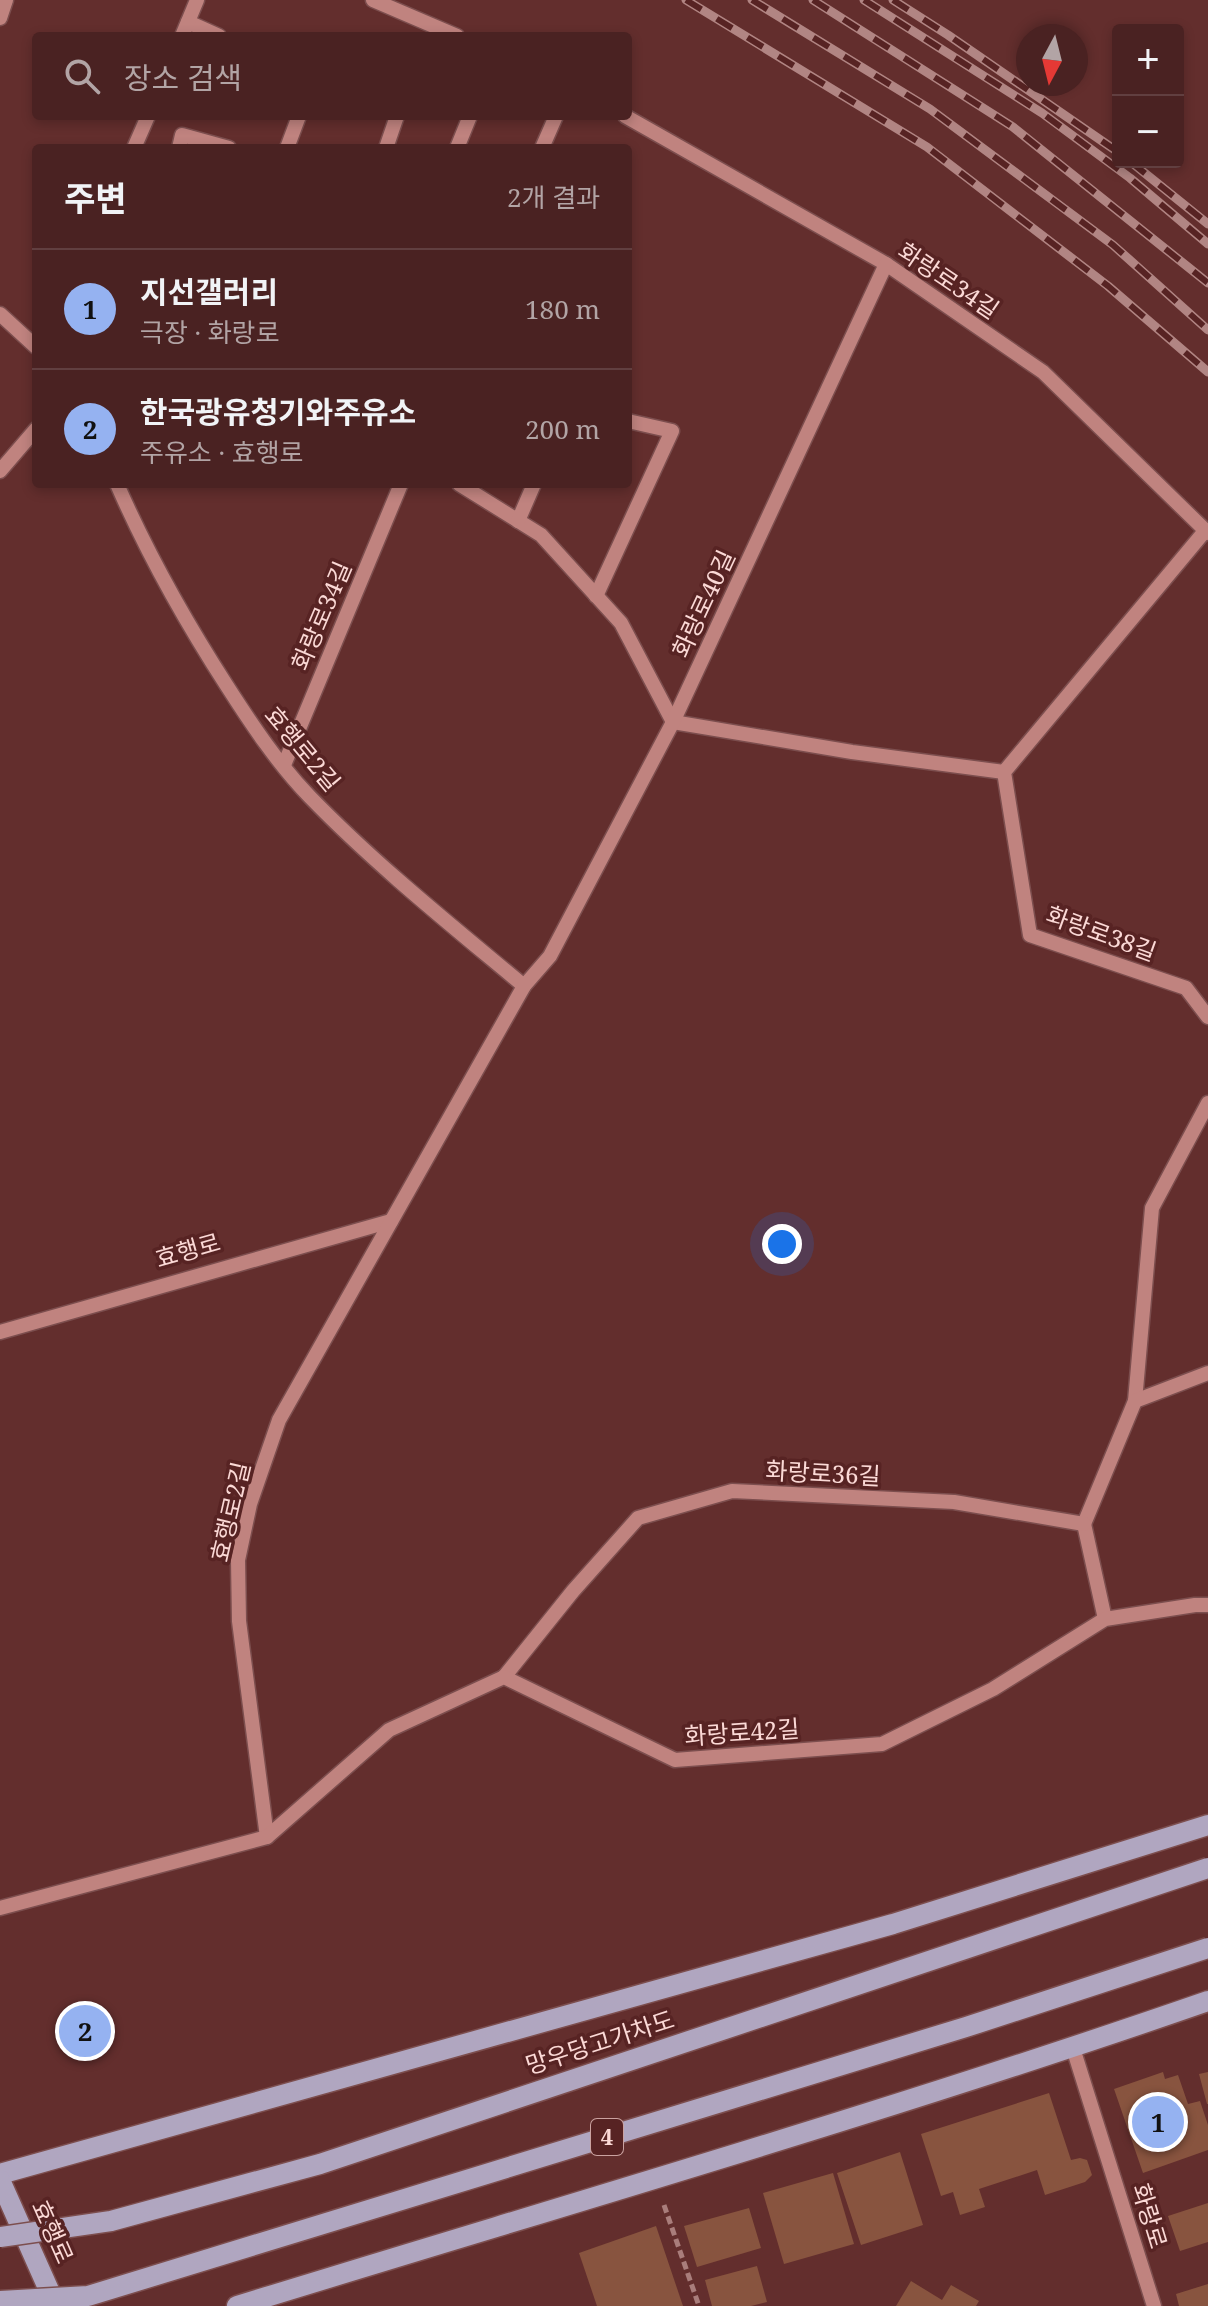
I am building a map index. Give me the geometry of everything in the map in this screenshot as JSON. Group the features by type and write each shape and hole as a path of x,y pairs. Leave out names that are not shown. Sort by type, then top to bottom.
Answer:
{"main road":[{"path":"0,2177 893,1924 1208,1825"},
{"name":"망우당고가차도","path":"0,2237 111,2221 320,2164 1208,1868"},
{"name":"4","path":"0,2301 88,2296 936,2037 1208,1948"},
{"path":"237,2306 1073,2048 1208,2001"},
{"name":"효행로","path":"0,2177 56,2306"}],"street":[{"path":"0,18 6,0"},
{"path":"184,32 197,0"},
{"path":"373,0 426,30"},
{"path":"188,22 210,32"},
{"path":"136,144 146,120"},
{"path":"288,144 298,120"},
{"path":"387,144 396,120"},
{"path":"459,144 468,120"},
{"path":"544,144 554,120"},
{"name":"화랑로34길","path":"632,120 886,264 1043,372 1207,532"},
{"path":"180,144 182,135 215,144"},
{"name":"화랑로40길","path":"550,956 673,722 886,264"},
{"path":"0,314 32,343"},
{"path":"596,596 672,431 632,422"},
{"path":"0,471 32,434"},
{"name":"효행로2길","path":"119,488 140,536 192,632 255,730 309,796 390,873 524,986"},
{"name":"화랑로34길","path":"284,765 399,488"},
{"path":"465,488 541,535 621,623 673,722 852,752 1004,772 1207,532"},
{"path":"518,521 532,488"},
{"name":"화랑로38길","path":"1004,772 1030,935 1186,988 1208,1017"},
{"name":"효행로2길","path":"267,1837 239,1621 238,1560 250,1504 279,1420 524,986 550,956"},
{"path":"1105,1619 1084,1524 1135,1401 1152,1208 1208,1103"},
{"name":"효행로","path":"0,1332 391,1221"},
{"path":"1135,1401 1208,1373"},
{"name":"화랑로36길","path":"504,1677 540,1636 573,1591 638,1518 732,1491 954,1502 1084,1524"},
{"name":"화랑로42길","path":"504,1677 675,1760 882,1744 993,1689 1105,1619 1208,1605"},
{"path":"0,1908 267,1837 389,1730 504,1677"},
{"name":"화랑로","path":"1073,2048 1154,2306"}],"path":[{"path":"655,2178 699,2306"}],"building":[{"path":"1163,2072 1165,2079 1178,2075 1188,2104 1200,2101 1208,2125 1208,2150 1143,2173 1114,2089"},
{"path":"1208,2072 1208,2104 1207,2104 1199,2074"},
{"path":"1049,2093 1071,2160 1087,2160 1092,2175 1085,2182 1045,2195 1037,2170 979,2189 985,2207 960,2215 953,2192 941,2196 921,2134"},
{"path":"900,2152 923,2225 861,2245 837,2173"},
{"path":"833,2173 854,2244 784,2264 763,2193"},
{"path":"1208,2203 1208,2242 1180,2251 1168,2216"},
{"path":"749,2208 761,2248 697,2267 684,2226"},
{"path":"656,2226 683,2306 597,2306 579,2253"},
{"path":"757,2266 767,2302 751,2306 712,2306 705,2280"},
{"path":"911,2281 942,2300 951,2285 979,2301 976,2306 896,2306"},
{"path":"1208,2284 1208,2306 1179,2306 1176,2294"}],"railway":[{"path":"686,0 927,147 1108,286 1208,372"},
{"path":"752,0 930,109 1113,245 1208,330"},
{"path":"813,0 1013,127 1208,283"},
{"path":"864,0 1042,113 1130,178 1208,244"},
{"path":"893,0 1112,148"},
{"path":"1138,168 1208,224"}],"place":[{"name":"한국광유청기와주유소","path":"85,2031"},
{"name":"지선갤러리","path":"1158,2122"}]}
